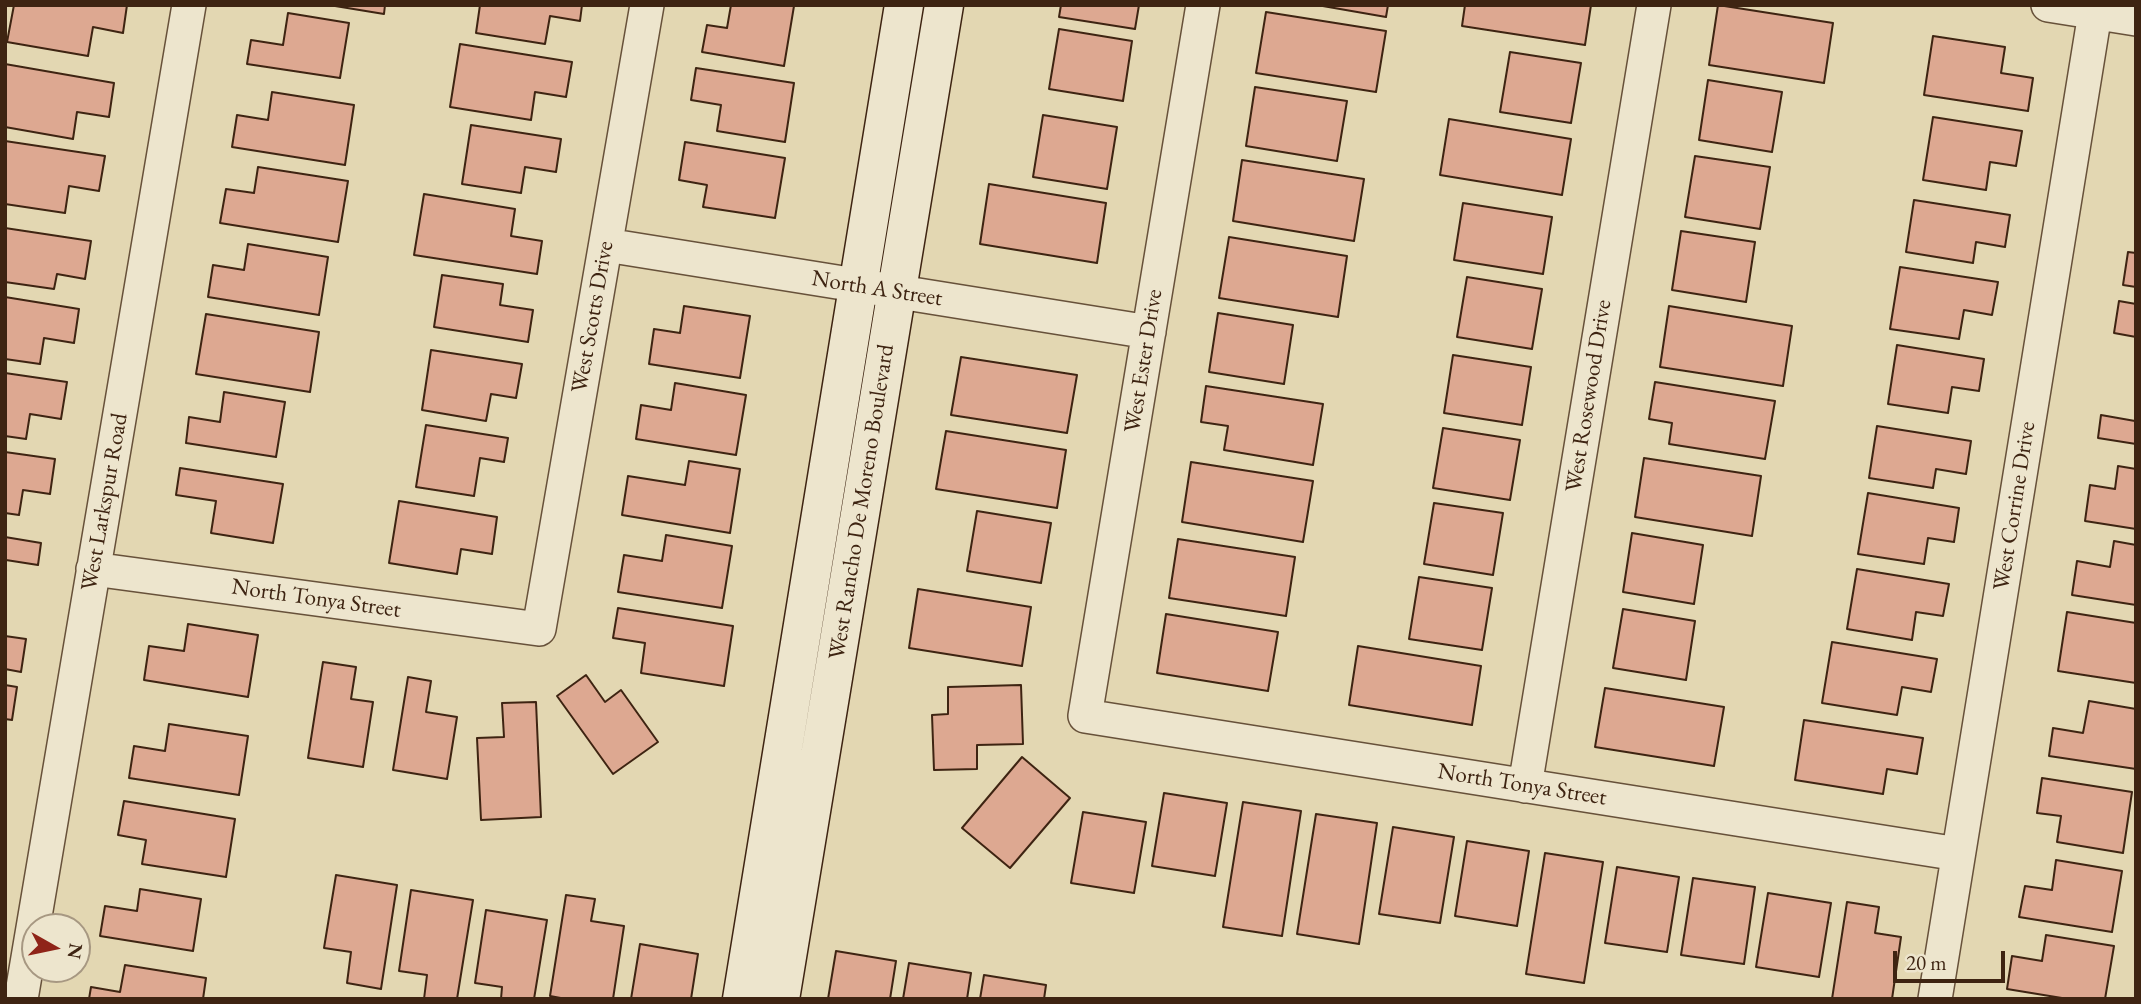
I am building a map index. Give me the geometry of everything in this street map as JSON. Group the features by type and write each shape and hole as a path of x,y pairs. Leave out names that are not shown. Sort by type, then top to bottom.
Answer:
{"street":[{"name":"West Larkspur Road","path":"21,999 188,5"},
{"name":"West Scotts Drive","path":"539,629 647,5"},
{"name":"West Rancho De Moreno Boulevard","path":"742,999 904,5"},
{"name":"West Rancho De Moreno Boulevard","path":"779,999 944,5"},
{"name":"West Ester Drive","path":"1085,716 1203,5"},
{"name":"West Rosewood Drive","path":"1525,786 1654,5"},
{"path":"2048,5 2136,19"},
{"name":"West Corrine Drive","path":"1935,999 2095,13"},
{"name":"North A Street","path":"606,245 1149,332"},
{"name":"North Tonya Street","path":"93,569 539,629"},
{"name":"North Tonya Street","path":"1085,716 1958,854"}],"building":[{"path":"14,5 127,5 123,33 93,27 88,56 7,42"},
{"path":"329,5 385,5 384,14"},
{"path":"480,5 582,5 580,21 550,16 545,44 476,33"},
{"path":"731,5 794,6 784,66 702,52 707,25 727,28"},
{"path":"1061,5 1139,5 1135,29 1059,17"},
{"path":"1317,5 1388,5 1386,17"},
{"path":"1465,5 1591,5 1585,45 1462,26"},
{"path":"1718,5 1833,23 1824,83 1709,65"},
{"path":"1266,12 1386,31 1376,92 1256,73"},
{"path":"288,13 349,23 340,78 247,64 251,40 283,45"},
{"path":"1059,29 1132,41 1123,101 1049,89"},
{"path":"1933,36 2005,47 2001,73 2033,78 2028,111 1924,95"},
{"path":"460,44 572,62 566,97 535,92 531,120 450,107"},
{"path":"1510,52 1581,63 1571,123 1500,112"},
{"path":"5,64 114,83 109,117 77,112 73,139 5,127"},
{"path":"696,68 794,83 785,142 717,131 721,105 691,100"},
{"path":"1708,80 1782,92 1772,152 1699,140"},
{"path":"1255,87 1347,101 1337,161 1246,146"},
{"path":"272,92 354,105 345,165 232,147 237,115 268,120"},
{"path":"1043,115 1117,127 1107,189 1033,177"},
{"path":"1933,117 2022,131 2016,166 1990,162 1986,190 1923,180"},
{"path":"1449,119 1571,139 1562,195 1440,175"},
{"path":"471,125 561,139 556,172 525,167 521,193 462,184"},
{"path":"5,141 105,156 99,191 69,186 65,213 5,204"},
{"path":"685,142 785,158 775,218 703,207 707,185 679,180"},
{"path":"1695,156 1770,167 1760,229 1685,217"},
{"path":"1242,160 1364,179 1354,241 1233,221"},
{"path":"258,167 348,181 338,242 220,223 226,189 254,193"},
{"path":"989,184 1106,203 1097,263 980,244"},
{"path":"424,194 515,209 511,236 542,241 537,274 414,255"},
{"path":"1914,200 2010,215 2005,247 1976,242 1973,263 1906,252"},
{"path":"1463,203 1552,217 1543,274 1454,260"},
{"path":"5,228 91,241 85,279 57,274 54,289 5,282"},
{"path":"1681,231 1755,242 1746,302 1672,290"},
{"path":"1229,237 1347,256 1338,317 1219,298"},
{"path":"248,244 328,257 319,315 208,297 213,265 244,270"},
{"path":"2128,252 2136,253 2136,287 2123,285"},
{"path":"1900,267 1998,282 1992,315 1964,310 1959,339 1890,329"},
{"path":"442,275 503,284 500,305 533,310 528,342 434,327"},
{"path":"1467,277 1542,289 1532,349 1457,337"},
{"path":"5,297 79,309 74,343 44,338 40,364 5,359"},
{"path":"2119,301 2136,304 2136,337 2114,333"},
{"path":"684,306 750,316 740,378 649,364 654,329 680,333"},
{"path":"1669,306 1792,326 1783,386 1660,367"},
{"path":"1218,313 1293,325 1284,384 1209,372"},
{"path":"206,314 319,332 310,392 196,374"},
{"path":"1897,345 1984,359 1979,391 1952,387 1948,413 1888,404"},
{"path":"431,350 522,364 516,398 491,394 486,421 422,410"},
{"path":"1453,355 1531,367 1522,425 1444,413"},
{"path":"961,357 1077,375 1067,433 951,415"},
{"path":"5,373 67,382 61,419 30,414 26,439 5,436"},
{"path":"1655,382 1775,401 1765,459 1669,444 1672,423 1649,419"},
{"path":"675,383 746,395 736,455 636,439 641,405 671,410"},
{"path":"1206,386 1323,404 1313,465 1224,450 1228,426 1201,422"},
{"path":"224,392 285,402 276,457 186,443 189,417 220,422"},
{"path":"2101,415 2135,421 2136,419 2136,444 2098,438"},
{"path":"426,425 508,438 504,462 480,458 474,496 416,487"},
{"path":"1877,426 1971,441 1966,474 1936,469 1933,488 1869,478"},
{"path":"1443,428 1520,440 1510,500 1433,488"},
{"path":"946,431 1066,450 1057,508 936,489"},
{"path":"5,452 55,459 50,494 23,490 19,515 5,513"},
{"path":"1644,458 1761,476 1752,536 1635,517"},
{"path":"689,461 740,469 730,533 622,515 628,476 685,485"},
{"path":"1191,462 1313,481 1303,542 1182,522"},
{"path":"2118,466 2136,469 2136,529 2085,521 2090,485 2115,489"},
{"path":"180,468 283,484 273,543 211,533 216,501 176,495"},
{"path":"1868,493 1959,508 1954,542 1928,538 1924,564 1858,554"},
{"path":"399,501 497,517 492,554 461,549 457,574 389,563"},
{"path":"1434,503 1503,513 1493,575 1424,564"},
{"path":"977,511 1051,523 1041,583 967,571"},
{"path":"1632,533 1703,545 1694,604 1623,592"},
{"path":"666,535 732,546 722,608 618,592 624,555 662,561"},
{"path":"5,537 41,543 38,565 6,560 5,568"},
{"path":"1178,539 1295,557 1286,616 1169,598"},
{"path":"2114,541 2136,545 2136,605 2072,595 2077,561 2110,567"},
{"path":"1857,569 1949,584 1943,616 1916,612 1912,640 1847,629"},
{"path":"1419,577 1492,588 1482,650 1409,639"},
{"path":"918,589 1031,607 1022,666 909,648"},
{"path":"618,608 733,626 724,686 641,673 645,643 613,638"},
{"path":"1623,609 1695,621 1686,680 1613,668"},
{"path":"2067,612 2136,623 2136,683 2058,671"},
{"path":"1166,614 1278,632 1268,691 1157,673"},
{"path":"188,624 258,635 248,697 144,680 149,646 184,651"},
{"path":"5,636 26,639 21,672 5,669"},
{"path":"1832,642 1937,659 1931,692 1902,687 1897,715 1822,703"},
{"path":"1358,646 1481,666 1472,725 1349,705"},
{"path":"323,662 356,667 351,699 373,702 363,767 308,758"},
{"path":"586,675 605,702 621,690 658,742 613,774 557,696"},
{"path":"408,677 431,681 426,712 457,717 447,779 393,770"},
{"path":"5,685 17,687 12,720 5,719"},
{"path":"1021,685 1023,744 977,745 977,769 934,770 932,715 948,714 948,687"},
{"path":"1605,688 1724,707 1714,766 1595,747"},
{"path":"2089,701 2136,709 2136,769 2049,756 2053,728 2083,733"},
{"path":"536,702 541,817 481,820 477,738 504,737 502,703"},
{"path":"1804,720 1923,738 1917,774 1887,769 1883,794 1795,780"},
{"path":"169,724 248,736 239,795 129,778 134,746 165,751"},
{"path":"1022,757 1070,798 1010,868 962,828"},
{"path":"2042,778 2132,792 2123,853 2057,842 2061,816 2037,813"},
{"path":"1164,793 1227,803 1215,876 1152,866"},
{"path":"124,801 235,819 226,877 142,864 146,840 118,835"},
{"path":"1243,802 1301,811 1282,936 1223,927"},
{"path":"1083,812 1146,822 1134,893 1071,883"},
{"path":"1316,814 1377,823 1359,944 1297,934"},
{"path":"1393,827 1454,837 1440,923 1379,914"},
{"path":"1467,841 1529,851 1517,926 1455,916"},
{"path":"1545,853 1603,862 1584,983 1526,974"},
{"path":"2056,860 2122,871 2112,932 2019,917 2025,886 2052,890"},
{"path":"1617,867 1679,877 1667,952 1605,943"},
{"path":"336,875 397,885 381,989 347,983 351,952 324,948"},
{"path":"1693,878 1755,887 1744,964 1681,955"},
{"path":"140,889 201,899 193,951 100,936 105,906 137,911"},
{"path":"411,890 473,900 457,999 424,999 427,975 399,971"},
{"path":"1768,893 1831,903 1819,977 1756,967"},
{"path":"566,895 595,899 591,921 624,926 613,999 566,999 550,996"},
{"path":"1847,902 1879,907 1875,933 1901,937 1892,999 1832,999"},
{"path":"486,910 547,920 534,999 501,999 502,987 475,983"},
{"path":"2046,935 2114,946 2105,999 2068,999 2007,989 2012,956 2042,961"},
{"path":"640,944 698,954 691,999 631,999"},
{"path":"836,951 896,961 890,999 828,999"},
{"path":"909,963 971,973 967,999 903,999"},
{"path":"125,965 206,978 203,999 89,999 91,987 120,992"},
{"path":"984,975 1046,985 1044,999 980,999"}]}
